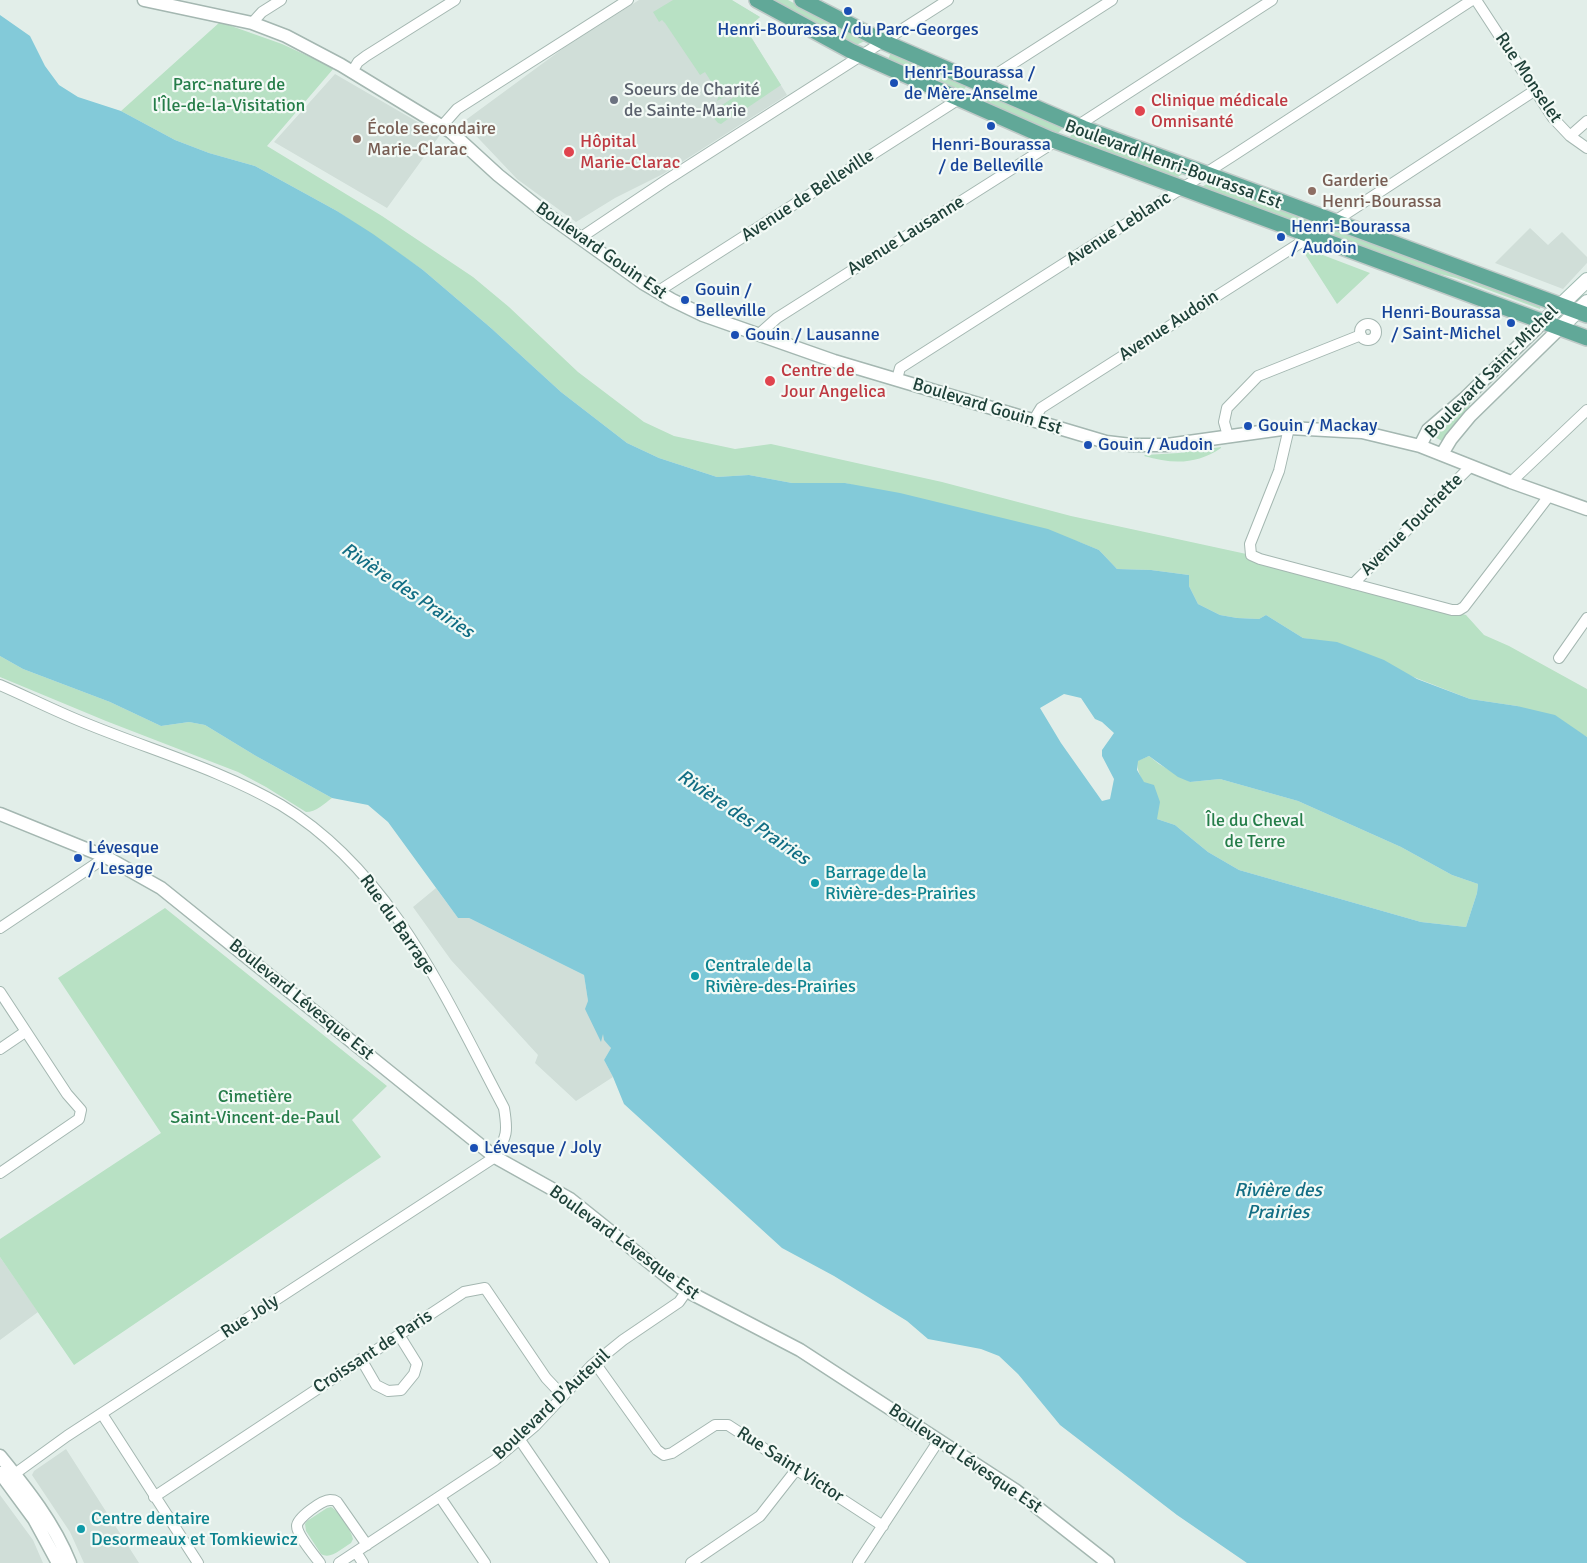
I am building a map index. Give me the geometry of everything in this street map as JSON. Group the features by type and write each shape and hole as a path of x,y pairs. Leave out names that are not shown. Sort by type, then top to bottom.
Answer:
{"main road":[{"name":"Boulevard Henri-Bourassa Est","path":"757,0 862,56 1056,141 1587,338"},
{"name":"Boulevard Henri-Bourassa Est","path":"802,0 884,42 1077,126 1560,305 1584,309"},
{"name":"Boulevard Saint-Michel","path":"1543,322 1587,280"},
{"name":"Boulevard Saint-Michel","path":"1560,328 1584,309"}],"street":[{"name":"Boulevard Gouin Est","path":"146,0 252,23 293,39 442,126 498,175 580,238 657,292 703,315 758,336 1106,442 1131,445 1166,445 1289,428 1362,432 1420,446 1510,482 1587,509"},
{"path":"252,23 262,12 281,0"},
{"path":"352,72 358,62 366,56 455,0"},
{"path":"442,126 457,110 628,0"},
{"path":"580,238 665,181 948,0"},
{"path":"981,84 1112,0"},
{"path":"1077,126 1272,0"},
{"name":"Avenue Leblanc","path":"897,379 900,368 1205,174 1472,0"},
{"name":"Rue Monselet","path":"1476,0 1553,118 1570,136 1587,148"},
{"path":"1335,221 1534,90"},
{"name":"Avenue de Belleville","path":"657,292 959,99"},
{"path":"1570,136 1587,120"},
{"name":"Avenue Lausanne","path":"758,336 777,318 1056,141"},
{"name":"Avenue Audoin","path":"1033,421 1041,408 1311,236"},
{"name":"Boulevard Saint-Michel","path":"1420,446 1428,430 1464,399 1543,322"},
{"name":"Boulevard Saint-Michel","path":"1442,454 1451,439 1470,416 1560,328"},
{"path":"1228,436 1224,422 1227,408 1258,376 1361,335"},
{"path":"1510,482 1587,410"},
{"path":"1289,428 1279,471 1250,544 1251,555 1452,610 1459,610 1470,601 1549,496"},
{"name":"Avenue Touchette","path":"1353,584 1471,466"},
{"path":"1560,658 1587,618"},
{"name":"Rue du Barrage","path":"0,685 88,725 224,776 281,806 318,832 345,856 374,887 402,925 436,980 504,1108 507,1126 505,1138 495,1156"},
{"name":"Boulevard Lévesque Est","path":"0,814 106,857 161,888 495,1156 570,1199 686,1292 800,1350 1015,1490 1108,1563"},
{"path":"0,928 106,857"},
{"path":"0,992 67,1094 81,1110 79,1119 0,1173"},
{"path":"0,1049 25,1032"},
{"name":"Rue Joly","path":"7,1476 495,1156"},
{"name":"Croissant de Paris","path":"154,1497 464,1292 485,1288 546,1378 562,1395"},
{"name":"Boulevard D'Auteuil","path":"339,1563 440,1497 520,1440 595,1363 623,1340 679,1302 686,1292"},
{"path":"362,1359 376,1385 388,1391 401,1390 414,1374 417,1364 399,1335"},
{"name":"Rue Saint Victor","path":"595,1363 657,1450 664,1455 672,1453 715,1425 728,1425 883,1526"},
{"path":"102,1414 198,1563"},
{"path":"520,1440 604,1563"},
{"path":"858,1563 939,1440"},
{"path":"0,1456 7,1476 34,1519 58,1563"},
{"path":"691,1563 760,1516 796,1470"},
{"path":"7,1476 30,1493 50,1523 70,1563"},
{"path":"440,1497 485,1563"},
{"path":"320,1563 299,1532 297,1523 302,1516 327,1500 334,1500 339,1504 367,1545"},
{"path":"356,1552 363,1563"}],"shaded area":[{"path":"639,0 731,0 760,17 746,29 787,95 663,174 615,198 576,222 517,179 463,122 565,47"},
{"name":"École secondaire Marie-Clarac","path":"335,74 440,135 387,208 274,142"},
{"path":"1530,228 1548,245 1562,232 1587,257 1587,263 1563,289 1495,263"},
{"path":"436,888 458,918 469,918 584,975 588,1001 611,1048 604,1060 613,1077 576,1101 535,1063 538,1055 451,960 413,907"},
{"path":"0,1257 38,1312 0,1340"},
{"path":"66,1449 139,1563 84,1563 70,1532 32,1475 34,1471"},
{"path":"0,1495 33,1540 43,1563 0,1563"}],"green space":[{"path":"673,0 732,0 760,17 746,29 781,85 747,108 744,105 743,108 721,124 718,123 712,116 712,112 738,96 734,91 717,101 719,94 705,72 700,75 665,23 662,20 659,22 653,12"},
{"path":"771,0 788,0 865,41 856,45"},
{"name":"Parc-nature de l'Île-de-la-Visitation","path":"220,22 282,44 334,68 267,146 382,216 473,277 509,307 578,372 644,422 674,436 735,449 771,444 942,482 1071,516 1251,555 1466,615 1484,635 1509,646 1587,689 1587,737 1571,728 1517,706 1470,699 1303,638 1266,615 1259,619 1220,615 1198,604 1189,586 1189,575 1151,570 1117,569 1099,550 1079,542 845,483 792,483 749,475 717,477 659,458 627,443 561,392 491,328 423,270 337,211 255,166 209,153 175,140 121,111"},
{"path":"891,52 967,86 961,92 888,60"},
{"path":"978,91 1064,127 1057,134 972,97"},
{"path":"1074,132 1184,173 1175,179 1069,138"},
{"path":"1210,182 1315,221 1308,228 1200,188"},
{"path":"1334,228 1541,305 1540,309 1456,278 1416,268 1327,235"},
{"path":"1307,249 1370,273 1337,304 1303,251"},
{"path":"1469,404 1470,406 1442,441 1431,435 1455,414 1461,412"},
{"path":"1221,447 1212,454 1193,460 1164,461 1144,456 1179,453"},
{"path":"0,656 23,669 110,702 161,726 189,722 205,725 332,798 317,809 306,812 238,772 106,721 0,677"},
{"name":"Île du Cheval de Terre","path":"1149,756 1190,782 1220,779 1298,801 1401,847 1452,875 1478,884 1466,927 1421,922 1239,870 1208,852 1175,825 1157,819 1153,804 1140,775 1137,761"},
{"name":"Cimetière Saint-Vincent-de-Paul","path":"165,908 387,1086 352,1120 381,1157 74,1365 0,1257 0,1239 161,1133 58,978"},
{"path":"331,1507 345,1522 353,1539 351,1543 329,1556 321,1554 306,1531 305,1524"}],"water":[{"name":"Rivière des Prairies","path":"0,15 30,36 45,66 59,85 78,97 121,111 175,140 209,153 255,166 337,211 373,234 423,270 491,328 561,392 627,443 659,458 717,477 749,475 792,483 845,483 900,493 1048,529 1099,550 1117,569 1151,570 1189,575 1189,586 1198,604 1220,615 1259,619 1266,615 1303,638 1337,642 1384,660 1417,679 1470,699 1517,706 1555,715 1587,737 1587,1563 1247,1563 1177,1515 1060,1425 1018,1374 999,1356 981,1349 928,1339 907,1321 834,1276 782,1248 624,1104 604,1060 611,1048 604,1040 603,1034 601,1042 585,1009 588,1001 584,975 469,918 458,918 388,822 368,805 332,798 205,725 189,722 161,726 110,702 23,669 0,656","holes":["1064,694 1081,698 1095,719 1102,722 1114,733 1102,750 1102,756 1114,779 1110,799 1102,801 1061,743 1040,708","1149,756 1178,777 1190,782 1220,779 1298,801 1401,847 1452,875 1478,884 1466,927 1421,922 1239,870 1208,852 1175,825 1157,819 1160,802 1154,785 1144,782 1137,770 1138,761"]}],"place":[{"name":"Henri-Bourassa / du Parc-Georges","path":"848,11"},
{"name":"Henri-Bourassa / de Mère-Anselme","path":"894,83"},
{"name":"Soeurs de Charité de Sainte-Marie","path":"614,100"},
{"name":"Clinique médicale Omnisanté","path":"1140,111"},
{"name":"Henri-Bourassa / de Belleville","path":"991,126"},
{"name":"École secondaire Marie-Clarac","path":"357,139"},
{"name":"Hôpital Marie-Clarac","path":"569,152"},
{"name":"Garderie Henri-Bourassa","path":"1312,191"},
{"name":"Henri-Bourassa / Audoin","path":"1281,237"},
{"name":"Gouin / Belleville","path":"685,300"},
{"name":"Henri-Bourassa / Saint-Michel","path":"1511,323"},
{"name":"Gouin / Lausanne","path":"735,335"},
{"name":"Centre de Jour Angelica","path":"770,381"},
{"name":"Gouin / Mackay","path":"1248,426"},
{"name":"Gouin / Audoin","path":"1088,445"},
{"name":"Lévesque / Lesage","path":"78,858"},
{"name":"Barrage de la Rivière-des-Prairies","path":"815,883"},
{"name":"Centrale de la Rivière-des-Prairies","path":"695,976"},
{"name":"Lévesque / Joly","path":"474,1148"},
{"name":"Centre dentaire Desormeaux et Tomkiewicz","path":"81,1529"}]}
